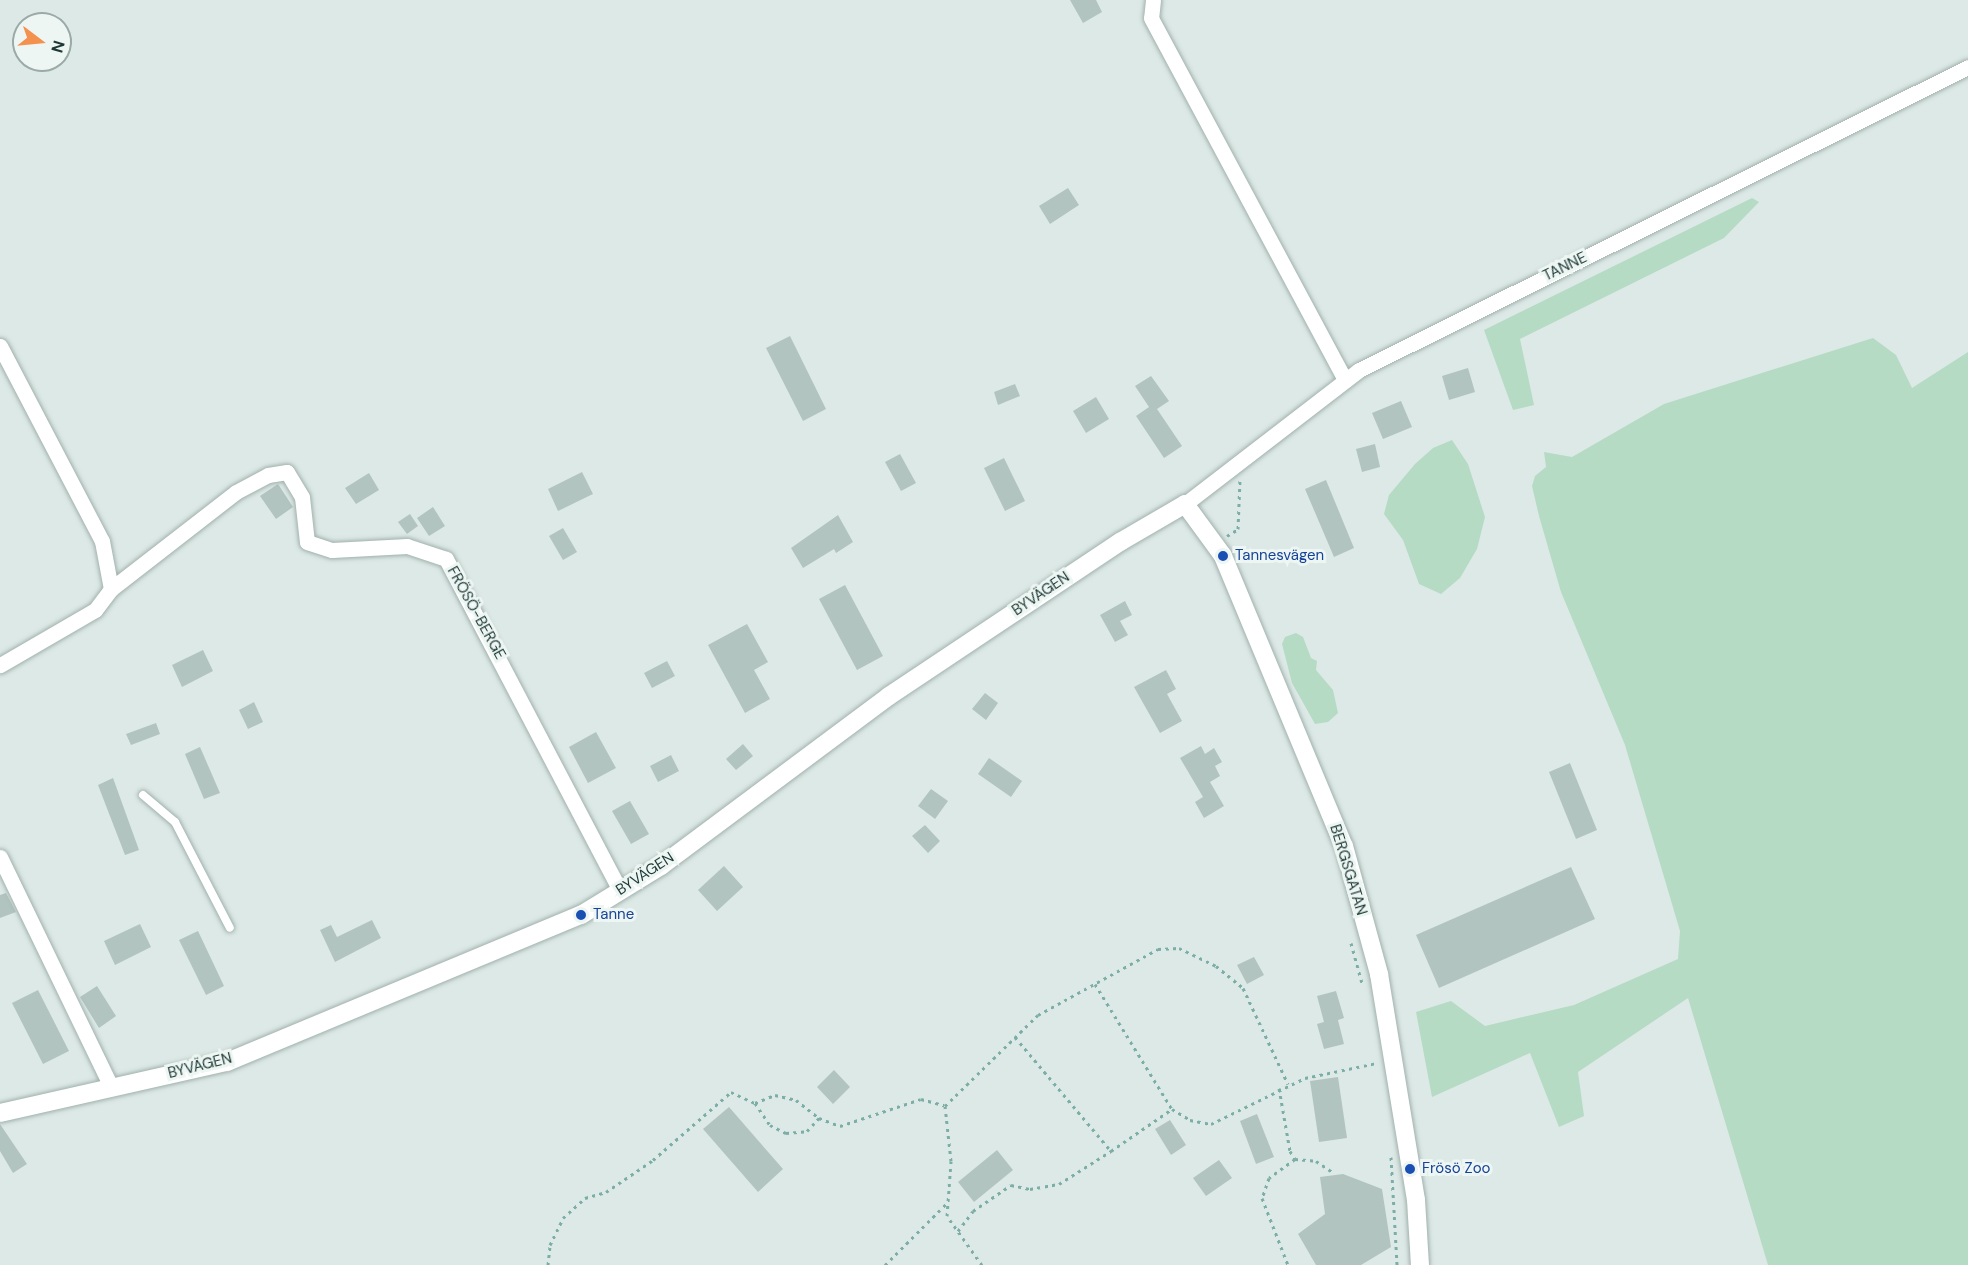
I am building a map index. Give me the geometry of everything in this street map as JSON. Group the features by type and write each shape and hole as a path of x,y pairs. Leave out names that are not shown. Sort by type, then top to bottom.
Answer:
{"street":[{"path":"1153,0 1151,18 1345,380"},
{"name":"TANNE","path":"1185,504 1345,380 1968,67"},
{"path":"0,346 102,541 111,589 95,610 0,665"},
{"name":"FRÖSÖ-BERGE","path":"111,589 236,492 268,475 287,472 302,497 307,542 332,550 407,546 447,559 620,890"},
{"name":"BERGSGATAN","path":"1185,504 1223,556 1344,846 1379,974 1416,1200 1420,1265"},
{"name":"BYVÄGEN","path":"0,1113 226,1062 581,915 661,866 888,696 1120,542 1185,504"},
{"path":"0,857 111,1087"}],"lane":[{"path":"142,795 176,822 230,928"}],"path":[{"path":"1214,543 1238,529 1241,477"},
{"path":"1348,931 1363,987"},
{"path":"945,1106 1038,1015 1158,949 1179,948 1216,966 1243,988 1262,1036 1288,1084"},
{"path":"1095,984 1172,1109 1190,1119 1211,1124 1288,1084 1385,1062"},
{"path":"1015,1037 1111,1151"},
{"path":"1279,1088 1290,1151 1295,1159"},
{"path":"548,1265 550,1245 563,1218 585,1198 606,1192 653,1160 731,1092 755,1102 770,1125 786,1133 807,1131 819,1118"},
{"path":"755,1102 775,1095 796,1100 819,1118 840,1126 921,1099 945,1106"},
{"path":"945,1106 951,1161 947,1216 981,1265"},
{"path":"958,1232 973,1211 1011,1185 1030,1189 1059,1184 1172,1109"},
{"path":"1391,1150 1396,1265"},
{"path":"1288,1265 1262,1198 1269,1178 1295,1159 1317,1161 1334,1173"},
{"path":"885,1265 948,1202"}],"green space":[{"path":"1752,198 1759,202 1724,238 1520,339 1534,405 1513,410 1484,330"},
{"path":"1873,338 1896,355 1912,388 1968,352 1968,1265 1768,1265 1688,998 1578,1072 1584,1116 1559,1127 1530,1053 1432,1097 1416,1012 1451,1001 1485,1026 1574,1005 1678,959 1680,931 1625,745 1561,592 1539,516 1532,486 1535,476 1546,467 1544,452 1572,457 1664,404"},
{"path":"1452,440 1468,464 1485,517 1477,549 1460,578 1441,594 1419,584 1403,540 1384,514 1389,495 1415,464 1433,448"},
{"path":"1296,633 1303,637 1311,658 1317,661 1316,670 1333,690 1338,713 1328,722 1315,724 1292,683 1282,644 1285,637"}],"building":[{"path":"1070,0 1096,0 1102,12 1083,23"},
{"path":"1068,188 1079,205 1050,224 1039,206"},
{"path":"790,336 826,409 803,421 766,348"},
{"path":"1468,368 1475,392 1449,400 1442,376"},
{"path":"1151,376 1169,401 1157,409 1182,446 1164,458 1136,416 1149,407 1135,386"},
{"path":"1015,384 1020,396 998,405 994,392"},
{"path":"1096,397 1109,419 1086,433 1073,411"},
{"path":"1401,401 1412,427 1383,439 1372,413"},
{"path":"1375,444 1380,467 1362,472 1356,449"},
{"path":"900,454 916,483 901,491 885,462"},
{"path":"1004,458 1025,501 1005,511 984,468"},
{"path":"582,472 593,494 558,511 548,489"},
{"path":"369,473 379,490 356,504 345,488"},
{"path":"1326,480 1354,548 1334,557 1305,489"},
{"path":"278,484 293,507 276,519 260,496"},
{"path":"433,507 445,526 429,536 417,518"},
{"path":"410,514 418,526 407,534 398,522"},
{"path":"838,515 853,542 836,553 834,549 803,568 791,548"},
{"path":"563,528 577,552 563,560 549,536"},
{"path":"845,585 883,656 857,670 819,599"},
{"path":"1125,601 1132,615 1120,621 1128,635 1115,642 1100,615"},
{"path":"747,624 768,662 754,670 770,699 745,713 708,645"},
{"path":"203,650 213,671 182,687 172,665"},
{"path":"667,661 675,676 652,688 644,673"},
{"path":"1166,670 1176,689 1167,694 1182,721 1160,733 1134,687"},
{"path":"985,693 998,703 986,720 972,709"},
{"path":"254,702 263,722 248,729 239,710"},
{"path":"156,723 160,734 131,745 126,734"},
{"path":"596,732 616,768 588,783 569,747"},
{"path":"743,744 753,756 736,770 726,759"},
{"path":"1201,746 1205,754 1214,748 1222,762 1215,766 1220,776 1210,782 1224,806 1204,818 1195,802 1203,797 1180,758"},
{"path":"200,747 220,793 204,799 185,754"},
{"path":"671,755 679,771 658,782 650,766"},
{"path":"989,758 1022,781 1011,797 978,774"},
{"path":"1570,763 1597,830 1576,839 1549,772"},
{"path":"113,778 139,850 125,855 98,785"},
{"path":"931,789 948,801 935,819 918,806"},
{"path":"630,801 649,834 631,844 612,811"},
{"path":"925,825 940,841 928,853 912,836"},
{"path":"724,866 743,887 717,911 698,890"},
{"path":"1571,867 1595,919 1439,988 1416,935"},
{"path":"6,893 16,912 0,918 0,895"},
{"path":"372,920 381,938 335,962 320,930 331,925 337,937"},
{"path":"140,924 151,947 115,965 104,941"},
{"path":"198,931 224,986 206,995 179,940"},
{"path":"1254,957 1264,975 1247,984 1237,965"},
{"path":"97,986 116,1016 99,1028 80,997"},
{"path":"38,990 69,1051 43,1064 12,1003"},
{"path":"1336,991 1344,1018 1338,1020 1344,1044 1324,1049 1317,1024 1324,1022 1317,996"},
{"path":"834,1070 850,1087 833,1104 817,1087"},
{"path":"1338,1077 1347,1138 1319,1142 1310,1081"},
{"path":"729,1107 783,1169 758,1192 703,1129"},
{"path":"1257,1114 1274,1157 1256,1164 1240,1121"},
{"path":"1170,1120 1186,1145 1171,1155 1155,1129"},
{"path":"0,1124 27,1164 13,1173 0,1151"},
{"path":"997,1150 1013,1170 974,1202 958,1182"},
{"path":"1219,1160 1232,1178 1206,1196 1193,1178"},
{"path":"1343,1174 1382,1189 1391,1247 1361,1265 1316,1265 1298,1234 1325,1214 1320,1177"}],"place":[{"name":"Tannesvägen","path":"1223,556"},
{"name":"Tanne","path":"581,915"},
{"name":"Frösö Zoo","path":"1410,1169"}]}
